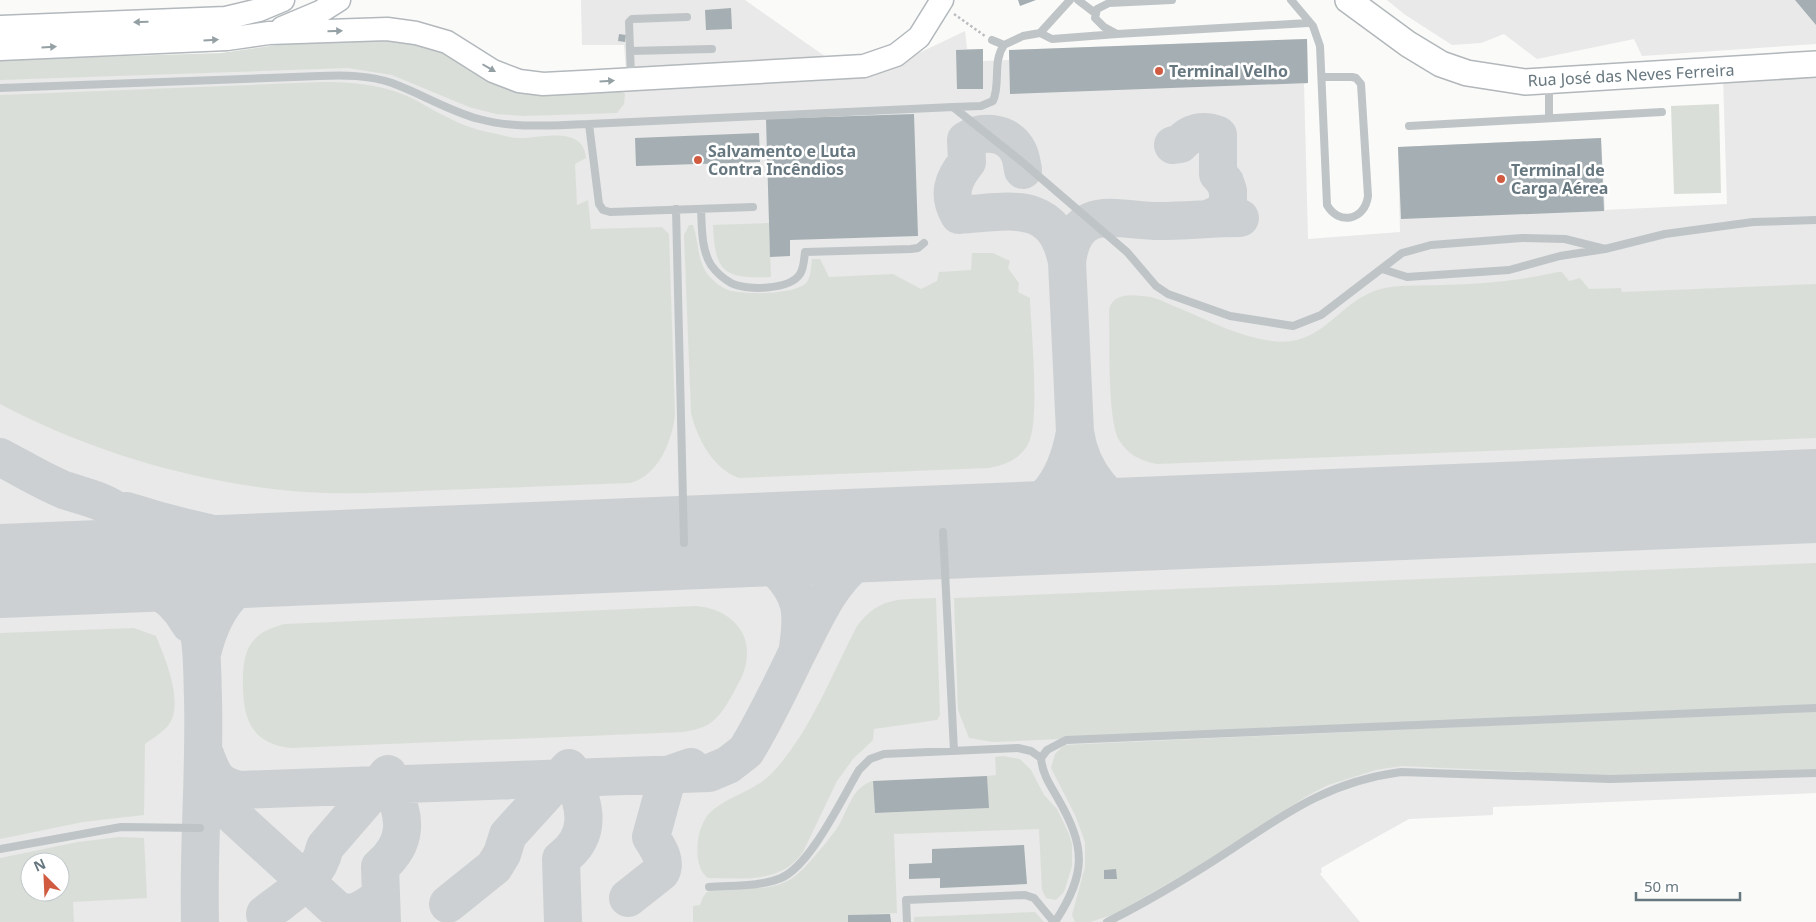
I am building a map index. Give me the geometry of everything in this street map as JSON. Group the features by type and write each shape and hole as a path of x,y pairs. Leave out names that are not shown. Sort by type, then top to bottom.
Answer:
{"main road":[{"name":"Rua José das Neves Ferreira","path":"1348,0 1408,44 1441,64 1467,73 1525,82 1816,64"}],"street":[{"path":"0,27 226,18 259,10 283,0"},
{"path":"269,33 320,12 339,0"},
{"path":"0,49 227,39 269,33 387,29 416,33 447,42 493,71 519,81 543,84 864,66 896,54 919,36 942,2"}],"lane":[{"path":"1040,34 1070,0"},
{"path":"1078,0 1095,13"},
{"path":"1117,34 1095,18 1095,13 1101,5 1172,0"},
{"path":"1291,0 1308,23 1313,26 1318,37 1322,77 1327,205 1335,215 1341,218 1355,217 1365,209 1368,196 1361,84 1356,78 1352,77 1322,77"},
{"path":"632,79 629,22 632,19 687,17"},
{"path":"0,88 346,75 391,83 466,115 500,124 527,126 981,106 993,101 996,94 998,55 1004,46 1023,36 1040,34 1052,39 1308,23"},
{"path":"992,40 1004,46"},
{"path":"630,51 712,49"},
{"path":"1549,80 1549,118"},
{"path":"953,107 1021,161 1127,252 1156,286 1168,294 1230,316 1293,326 1321,315 1402,253 1431,245 1522,238 1565,239 1605,249"},
{"path":"1409,126 1662,112"},
{"path":"589,124 599,204 603,210 610,212 753,207"},
{"path":"676,209 684,543"},
{"path":"701,209 706,254 712,266 732,284 744,287 776,286 790,283 799,274 805,252 911,249 918,248 924,243"},
{"path":"1382,269 1407,277 1509,270 1560,256 1605,249 1665,234 1753,222 1816,220"},
{"path":"942,532 954,751"},
{"path":"1041,758 1047,750 1066,740 1816,708"},
{"path":"709,887 770,881 790,873 808,855 859,770 870,759 884,754 1018,748 1030,751 1041,758 1044,774 1071,821 1078,844 1078,868 1074,886 1054,922 1034,898 1025,895 906,900 907,922"},
{"path":"1107,922 1207,865 1308,800 1338,786 1377,775 1401,772 1610,779 1816,773"},
{"path":"0,848 113,828 200,828"}],"path":[{"path":"942,2 992,40"}],"shaded area":[{"path":"581,0 745,0 833,62 626,72 624,45 582,45"},
{"path":"1387,0 1816,0 1816,44 1642,56 1634,39 1537,59 1504,34 1481,43 1452,45 1404,14"},
{"path":"965,31 967,49 983,49 983,61 1009,60 1009,50 1307,39 1308,83 1304,84 1308,239 1400,232 1398,147 1601,138 1605,210 1727,204 1723,77 1816,71 1816,793 1493,807 1493,815 1409,819 1321,868 1322,872 1320,874 1360,922 0,922 0,68 425,46 551,94 869,77"},
{"path":"384,39 432,46 486,77 619,89 625,94 624,104 617,113 524,116 496,114 469,107 392,75 348,68 0,80 0,60 221,53 291,43"},
{"path":"321,82 354,83 376,86 397,92 465,126 514,138 570,137 578,141 583,148 586,158 575,164 577,205 588,200 591,229 662,227 669,234 675,415 667,447 656,466 648,473 630,483 357,493 322,493 265,488 186,474 109,451 35,422 0,404 0,95"},
{"path":"1719,104 1721,193 1674,194 1671,106"},
{"path":"769,223 771,277 742,276 725,270 716,254 713,225"},
{"path":"689,225 693,225 700,258 705,270 718,284 735,292 782,292 801,286 808,280 812,259 820,259 829,277 893,274 921,289 937,281 939,272 971,270 972,253 993,253 1010,261 1008,268 1019,283 1018,292 1030,298 1034,414 1032,430 1026,448 1012,460 989,468 739,478 730,474 721,468 708,452 697,432 691,413 684,235"},
{"path":"1562,272 1569,281 1580,278 1589,289 1621,288 1622,292 1816,284 1816,438 1157,464 1135,457 1126,450 1119,440 1115,429 1111,397 1109,309 1116,299 1121,297 1132,295 1151,297 1248,336 1272,341 1289,341 1304,338 1316,332 1363,296 1377,290 1401,286 1500,282"},
{"path":"1816,563 1816,706 993,742 969,738 958,710 954,598"},
{"path":"936,598 940,715 937,720 874,729 873,740 853,759 837,781 803,852 784,870 760,877 708,878 700,867 697,851 699,834 704,821 709,813 725,801 763,781 785,758 808,723 857,626 874,609 883,604 892,601"},
{"path":"696,606 720,612 738,626 743,635 747,658 742,676 723,710 711,723 696,729 683,732 292,748 279,746 260,737 249,722 246,712 243,676 249,646 262,633 285,624"},
{"path":"134,628 156,636 172,682 175,707 167,727 145,744 144,815 83,822 0,839 0,633"},
{"path":"1816,711 1816,769 1614,776 1402,766 1376,770 1328,785 1307,796 1205,862 1115,914 1090,922 1075,922 1072,915 1085,867 1085,842 1075,815 1051,768 1055,754 1064,745"},
{"path":"1003,756 1020,759 1031,770 1044,795 1057,809 1069,834 1072,844 1072,866 1064,892 1056,900 1046,898 1042,890 1039,829 894,834 897,913 848,915 848,922 693,922 693,906 700,905 707,892 773,886 784,883 799,873 831,836 854,795 865,784 873,781 875,813 988,808 987,776 996,775 995,757"},
{"path":"119,837 144,838 147,898 73,902 74,922 0,922 0,858 20,854 20,902 70,902 70,852 29,852 78,842"},
{"path":"1035,912 1044,922 914,922 914,917"}],"building":[{"path":"1018,0 1036,0 1020,6"},
{"path":"1795,0 1816,0 1816,25"},
{"path":"731,8 732,29 706,30 705,10"},
{"path":"619,34 626,35 625,42 618,41"},
{"name":"Terminal Velho","path":"1307,39 1308,83 1010,94 1009,50"},
{"path":"983,49 983,89 957,89 956,50"},
{"path":"914,114 918,236 790,240 790,256 770,257 766,119"},
{"path":"759,133 760,162 636,166 635,138"},
{"name":"Terminal de Carga Aérea","path":"1601,138 1604,211 1401,219 1398,147"},
{"path":"987,776 989,808 875,813 873,781"},
{"path":"1024,845 1027,884 940,888 940,878 909,879 909,864 932,863 932,849"},
{"path":"1116,869 1117,879 1104,879 1104,870"},
{"path":"890,914 891,922 848,922 848,915"}],"taxiway":[{"path":"1173,145 1180,144 1192,134 1207,132 1218,135 1218,174 1225,182 1228,191 1228,206 1221,213 1208,219"},
{"path":"1023,170 1019,153 1014,144 1008,139 994,134 987,134 966,140 967,162 958,174 953,187 955,207 959,215 995,212 1027,213 1040,218 1052,227 1061,241 1067,262 1075,432 1083,461 1099,486 1121,506 1149,518 1170,522 1192,522"},
{"path":"1067,262 1072,243 1079,230 1089,222 1100,219 1159,221 1240,218"},
{"path":"987,530 1022,515 1047,496 1057,483 1064,469 1071,452 1075,432"},
{"path":"0,457 64,490 107,505 135,524 172,565 189,596 199,633 202,665 200,922"},
{"path":"127,511 202,532 278,546 355,553 433,553"},
{"path":"204,752 212,772 219,781 224,785 239,790 709,773 728,765 746,751 823,604 847,570 866,555 884,547 932,533"},
{"path":"699,542 753,552 770,563 778,571 791,587 799,605 801,621 798,648"},
{"path":"202,654 215,618 223,604 234,591 260,573 296,559"},
{"path":"92,567 135,578 148,584 171,600 190,624"},
{"path":"628,898 661,872 663,867 662,858 651,837 668,775 691,767"},
{"path":"448,904 494,867 502,854 508,835 569,768"},
{"path":"208,772 217,797 224,807 337,910 349,913 355,912 366,907 381,896"},
{"path":"265,914 309,878 316,869 325,847 388,774"},
{"path":"563,922 561,859 577,841 582,832 583,821 581,800 572,778"},
{"path":"382,922 380,867 396,848 402,829 400,808 391,785"}],"runway":[{"path":"0,571 1816,496"}],"place":[{"name":"Terminal Velho","path":"1159,71"},
{"name":"Salvamento e Luta Contra Incêndios","path":"698,160"},
{"name":"Terminal de Carga Aérea","path":"1501,179"}]}
